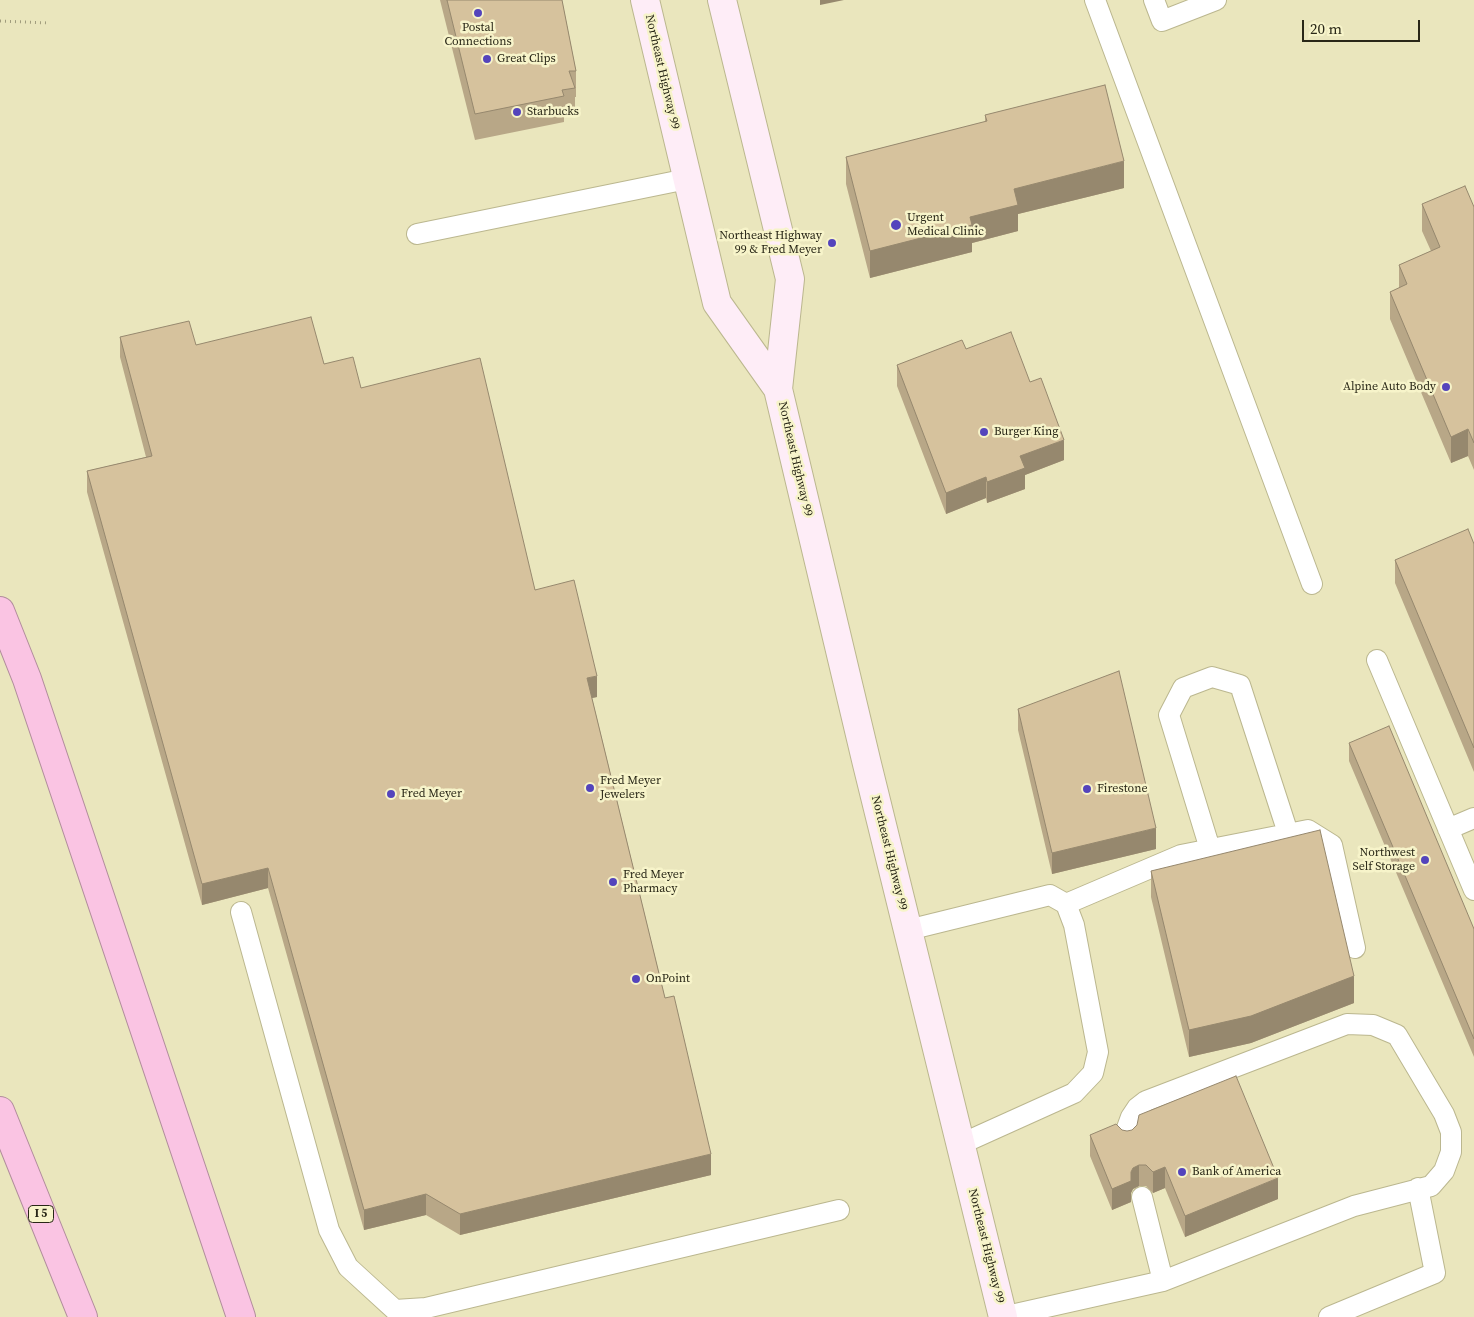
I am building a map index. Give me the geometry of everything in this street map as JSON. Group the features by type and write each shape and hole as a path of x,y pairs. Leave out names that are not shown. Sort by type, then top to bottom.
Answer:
{"highway":[{"path":"0,610 27,679 241,1317"},
{"name":"I 5","path":"0,1111 83,1317"}],"main road":[{"name":"Northeast Highway 99","path":"645,0 717,304 778,389"},
{"name":"Northeast Highway 99","path":"722,0 790,279 778,389 839,648 1003,1317"}],"lane":[{"path":"1094,0 1312,584"},
{"path":"1154,0 1162,21 1216,0"},
{"path":"417,234 687,178"},
{"path":"1377,660 1474,890"},
{"path":"1210,849 1169,715 1183,688 1212,677 1240,685 1288,834"},
{"path":"1448,829 1474,818"},
{"path":"1066,904 1181,855 1308,830 1332,845 1355,948"},
{"path":"908,930 1050,895 1066,904 1074,925 1098,1052 1093,1073 1074,1092 961,1144"},
{"path":"241,912 329,1230 348,1267 395,1310 426,1308 839,1210"},
{"path":"1003,1317 1163,1281 1354,1206 1431,1186 1444,1171 1451,1152 1451,1132 1444,1114 1397,1035 1374,1025 1347,1024 1146,1101 1137,1108 1131,1117 1127,1128 1127,1140"},
{"path":"1329,1317 1435,1273 1418,1188"},
{"path":"1142,1197 1163,1281"}],"path":[{"path":"0,21 49,23"}],"building":[{"path":"447,0 562,0 576,71 569,71 575,88 562,90 564,96 475,114"},
{"path":"1105,85 1124,161 1014,189 1018,205 970,217 972,225 870,251 846,157 987,121 985,115"},
{"name":"Alpine Auto Body","path":"1465,186 1474,207 1474,443 1468,429 1451,437 1390,292 1407,284 1399,265 1440,247 1422,204"},
{"name":"Fred Meyer","path":"311,317 324,364 353,357 361,388 480,358 535,590 574,580 597,676 587,678 665,998 674,996 711,1154 460,1214 426,1194 364,1210 268,868 202,884 87,471 152,456 120,337 189,321 196,345"},
{"name":"Burger King","path":"1011,332 1030,382 1041,378 1064,440 1020,456 1025,468 987,482 986,477 946,493 897,365 962,340 966,349"},
{"path":"1468,529 1474,544 1474,748 1395,560"},
{"name":"Firestone","path":"1119,671 1156,828 1052,853 1018,709"},
{"path":"1389,726 1474,929 1474,1039 1349,743"},
{"path":"1320,830 1354,976 1251,1016 1189,1030 1151,871"},
{"name":"Bank of America","path":"1236,1076 1278,1178 1185,1216 1165,1167 1153,1172 1146,1165 1139,1165 1133,1168 1131,1172 1131,1181 1112,1189 1090,1135 1116,1124 1122,1130 1132,1130 1137,1125 1139,1115"}],"place":[{"name":"Postal Connections","path":"478,13"},
{"name":"Great Clips","path":"487,59"},
{"name":"Starbucks","path":"517,112"},
{"name":"Urgent Medical Clinic","path":"896,225"},
{"name":"Northeast Highway 99 & Fred Meyer","path":"832,243"},
{"name":"Alpine Auto Body","path":"1446,387"},
{"name":"Burger King","path":"984,432"},
{"name":"Fred Meyer Jewelers","path":"590,788"},
{"name":"Firestone","path":"1087,789"},
{"name":"Fred Meyer","path":"391,794"},
{"name":"Northwest Self Storage","path":"1425,860"},
{"name":"Fred Meyer Pharmacy","path":"613,882"},
{"name":"OnPoint","path":"636,979"},
{"name":"Bank of America","path":"1182,1172"}]}
